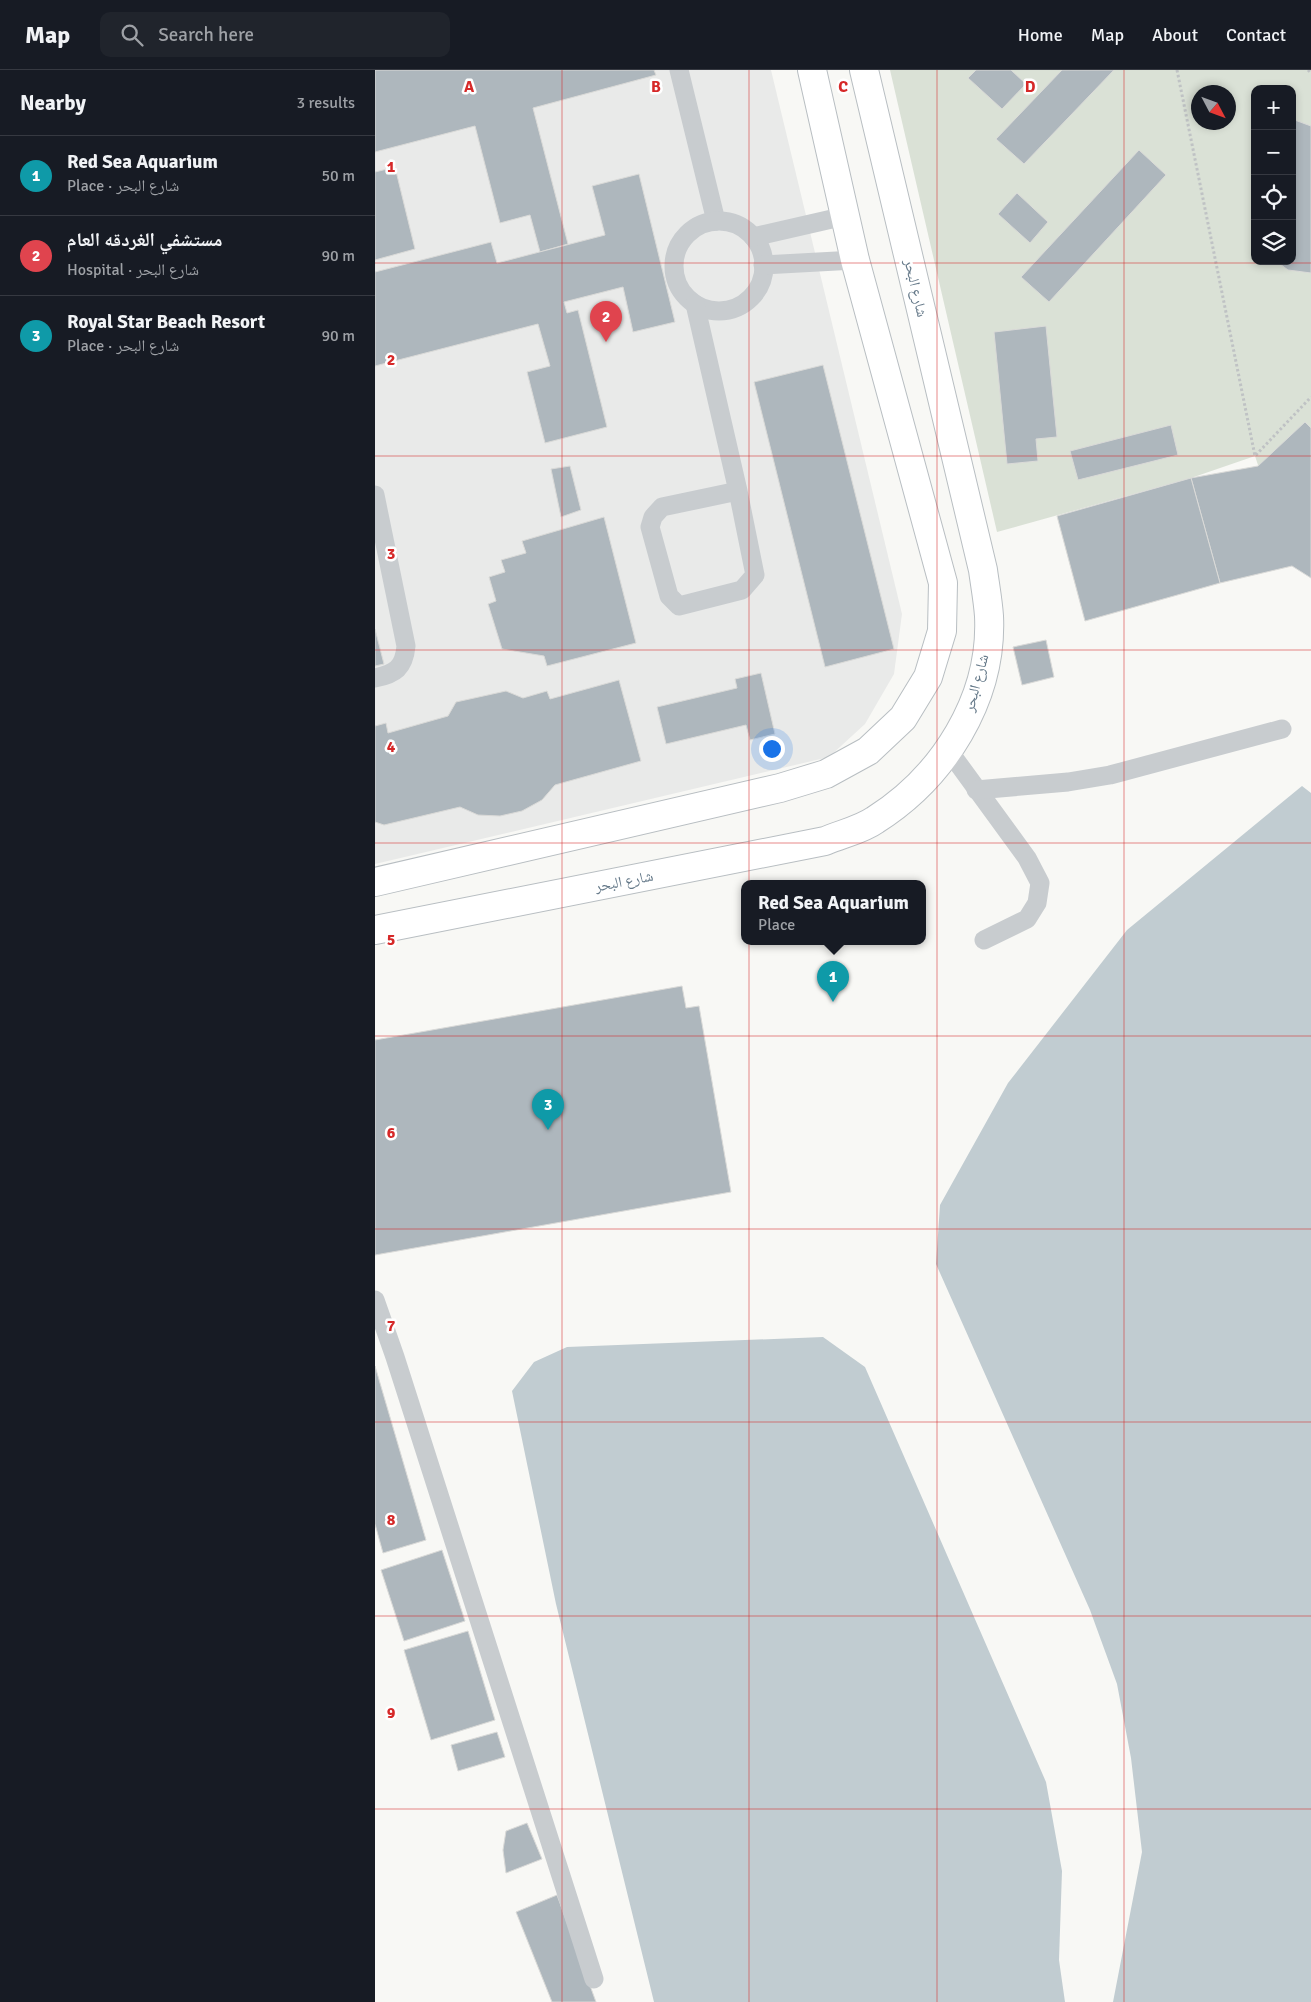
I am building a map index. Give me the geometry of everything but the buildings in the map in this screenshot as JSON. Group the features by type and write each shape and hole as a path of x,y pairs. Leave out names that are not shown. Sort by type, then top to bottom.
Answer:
{"main road":[{"path":"375,882 780,788 827,774 868,751 903,718 928,677 942,631 943,583 855,260 812,70"},
{"name":"شارع البحر","path":"375,930 825,840 874,822 915,791 949,752 974,701 985,664 989,617 983,570 864,70"}],"lane":[{"path":"679,70 716,221"},
{"path":"753,236 845,216"},
{"path":"716,221 729,222 742,227 753,236 758,245 763,265 762,278 756,291 747,301 735,308 721,311 708,310 695,304 683,294 675,279 674,263 678,248 687,235 700,225 716,221"},
{"path":"763,265 855,260"},
{"path":"695,304 738,491 755,575 742,590 679,606 669,596 650,527 653,517 662,507 738,491"},
{"path":"375,495 406,646 405,658 400,668 390,675 375,678"},
{"path":"976,790 1068,782 1110,774 1283,729"},
{"path":"949,752 1027,858 1040,883 1037,903 1027,919 984,940"},
{"path":"375,1300 398,1366 594,1979"}],"path":[{"path":"1177,70 1255,456 1311,397"}],"shaded area":[{"path":"375,70 771,70 902,614 894,674 865,724 829,757 375,864"},
{"path":"890,70 1311,70 1311,517 1286,549 1255,456 1191,478 997,532"},
{"path":"1302,786 1311,793 1311,2002 1113,2002 1142,1852 1131,1758 1117,1684 1090,1610 936,1264 940,1205 1008,1083 1127,930"},
{"path":"823,1337 865,1367 1046,1782 1062,1871 1059,1960 1065,2002 654,2002 556,1604 512,1391 534,1362 567,1347"}],"place":[{"name":"مستشفي الغردقه العام","path":"606,342"},
{"name":"Red Sea Aquarium","path":"833,1002"},
{"name":"Royal Star Beach Resort","path":"548,1130"}]}
